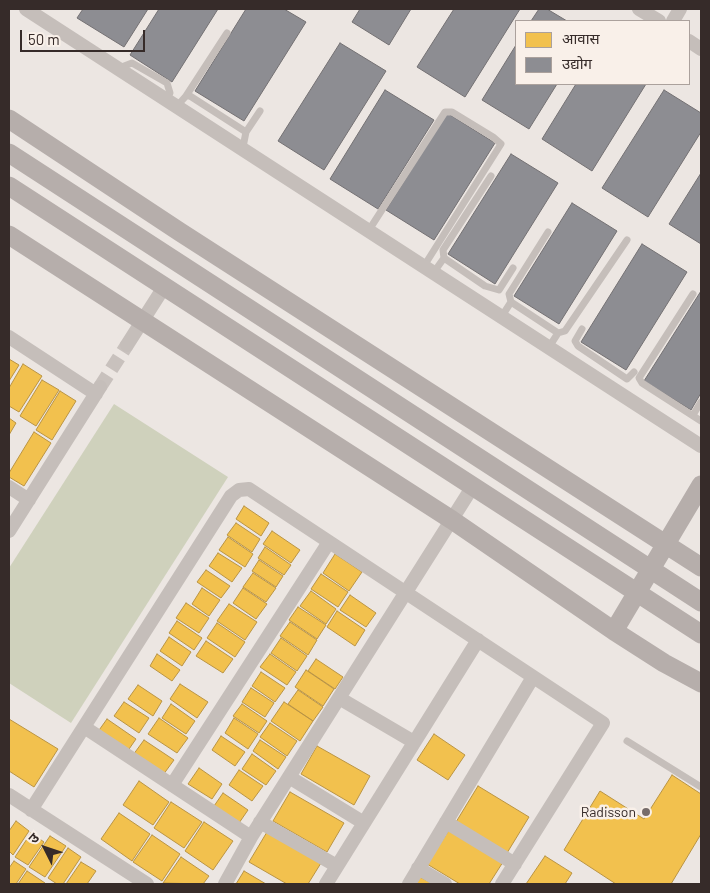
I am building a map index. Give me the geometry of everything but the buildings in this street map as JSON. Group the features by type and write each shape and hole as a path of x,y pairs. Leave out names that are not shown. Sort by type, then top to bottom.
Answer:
{"street":[{"path":"639,9 657,20"},
{"path":"674,20 680,9"},
{"path":"34,11 119,68 177,100 243,147 701,446"},
{"path":"690,41 701,48"},
{"path":"9,119 180,232 701,567"},
{"path":"9,153 701,602"},
{"path":"9,186 701,634"},
{"path":"9,236 452,520 614,631 664,663 701,683"},
{"path":"127,345 164,286"},
{"path":"9,337 98,391 9,531"},
{"path":"614,631 635,592 701,485"},
{"path":"225,884 250,837 473,486"},
{"path":"9,487 29,500"},
{"path":"31,810 231,496 239,490 249,489 603,723 502,884"},
{"path":"172,786 328,542"},
{"path":"326,884 478,640"},
{"path":"408,884 533,677"},
{"path":"339,698 414,742"},
{"path":"84,727 250,837"},
{"path":"289,776 364,823"},
{"path":"9,795 147,884"},
{"path":"260,822 337,866"},
{"path":"446,822 515,864"},
{"path":"418,868 445,884"}],"lane":[{"path":"177,100 226,33"},
{"path":"177,100 190,96 246,132"},
{"path":"243,147 246,132 260,111"},
{"path":"369,230 445,112 452,112 493,137 501,144 429,269"},
{"path":"490,176 443,250 444,258 485,286 499,290 513,268"},
{"path":"548,232 509,294 511,302 558,333 565,332 627,240"},
{"path":"429,269 444,258"},
{"path":"476,299 485,286"},
{"path":"693,294 639,378 642,383 701,421"},
{"path":"502,316 511,302"},
{"path":"582,329 574,341 578,346 627,379"},
{"path":"549,347 558,333"},
{"path":"569,360 578,346"},
{"path":"618,392 634,372"},
{"path":"693,415 701,402"},
{"path":"627,741 701,788"}],"green space":[{"path":"114,404 228,477 71,723 9,683 9,568"}],"tunnel":[{"path":"100,387 127,345"}],"place":[{"name":"Radisson","path":"646,812"}]}
